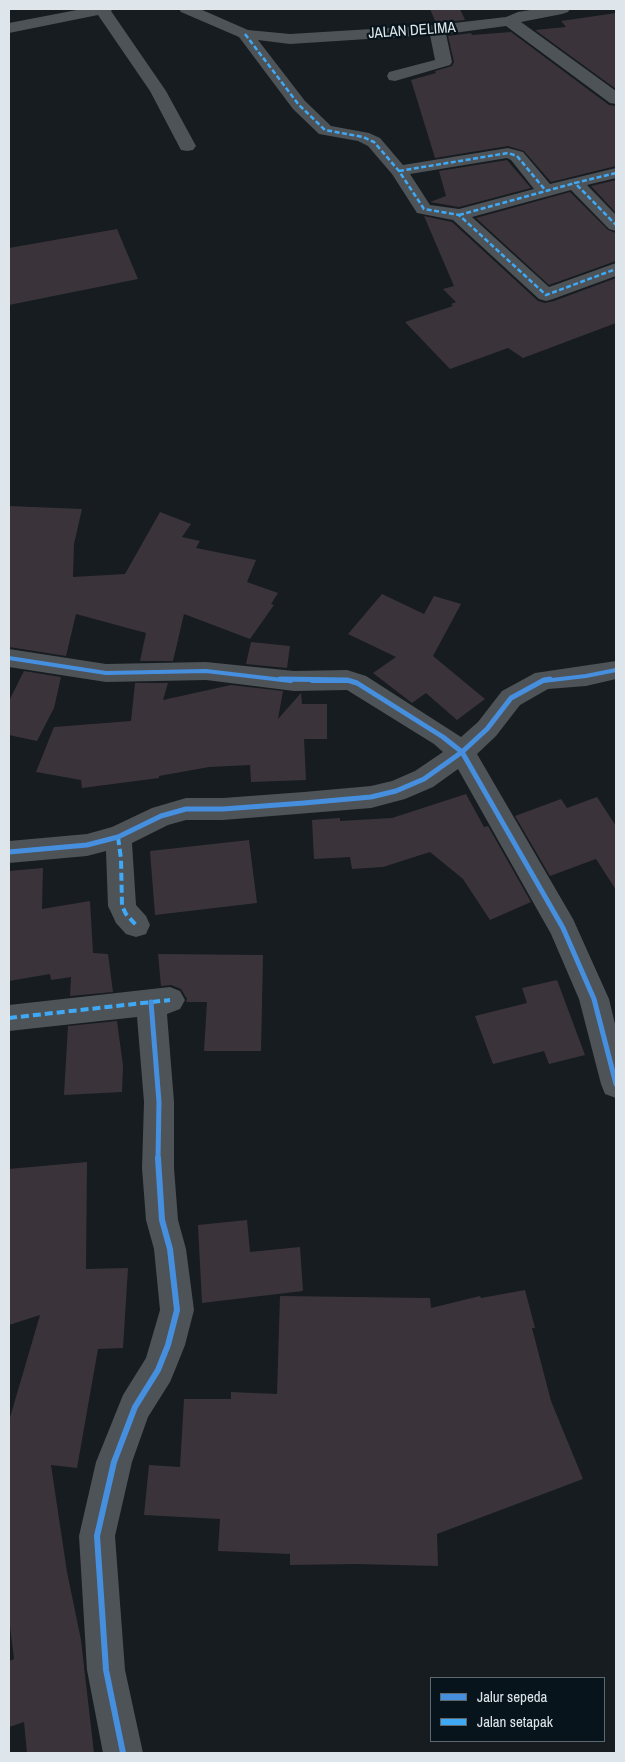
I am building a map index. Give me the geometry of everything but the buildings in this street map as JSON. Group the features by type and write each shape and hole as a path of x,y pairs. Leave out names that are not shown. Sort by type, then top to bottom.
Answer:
{"street":[{"path":"9,28 104,9 158,91 187,146"},
{"name":"JALAN DELIMA","path":"188,9 245,34 290,39 437,30 509,22 524,15 562,9"},
{"path":"509,22 616,99"},
{"path":"395,76 444,62 437,30"},
{"path":"245,34 298,105 325,130 364,137 374,142 398,171 424,209 459,215 616,173"},
{"path":"398,171 508,152 517,156 546,191"},
{"path":"575,183 616,225"},
{"path":"459,215 546,295 616,269"},
{"path":"9,658 106,673 206,671 294,681 347,680 373,692 462,752 562,928 594,999 616,1084"},
{"path":"9,852 87,845 118,837 160,816 186,809 223,809 304,803 371,797 396,792 424,779 462,752 487,729 511,698 544,680 586,676 616,670"},
{"path":"118,837 121,859 122,906 126,914 136,924"},
{"path":"9,1018 160,1001 158,1168 162,1220 170,1249 177,1310 168,1345 158,1370 135,1407 114,1462 97,1536 106,1670 123,1753"}],"marked path":[{"path":"245,34 299,105 325,130 363,137 374,142 399,171 424,209 459,215 546,295 616,269"},
{"path":"399,171 508,153 517,156 546,191"},
{"path":"616,173 575,183 616,225"},
{"path":"459,215 575,183"},
{"path":"118,837 121,859 122,906 126,914 136,925"},
{"path":"9,1018 170,1000"}],"cycle path":[{"path":"9,658 106,673 206,671 294,681 347,680 357,683 443,737 462,752 563,928 594,999 616,1084"},
{"path":"9,852 87,845 118,837 161,816 186,809 223,809 304,803 371,797 396,791 424,779 462,752 487,729 511,698 544,680 586,676 616,670"},
{"path":"123,1753 106,1670 97,1536 114,1462 135,1407 158,1370 168,1345 177,1310 170,1249 162,1220 158,1168 159,1102 151,1002"}]}
